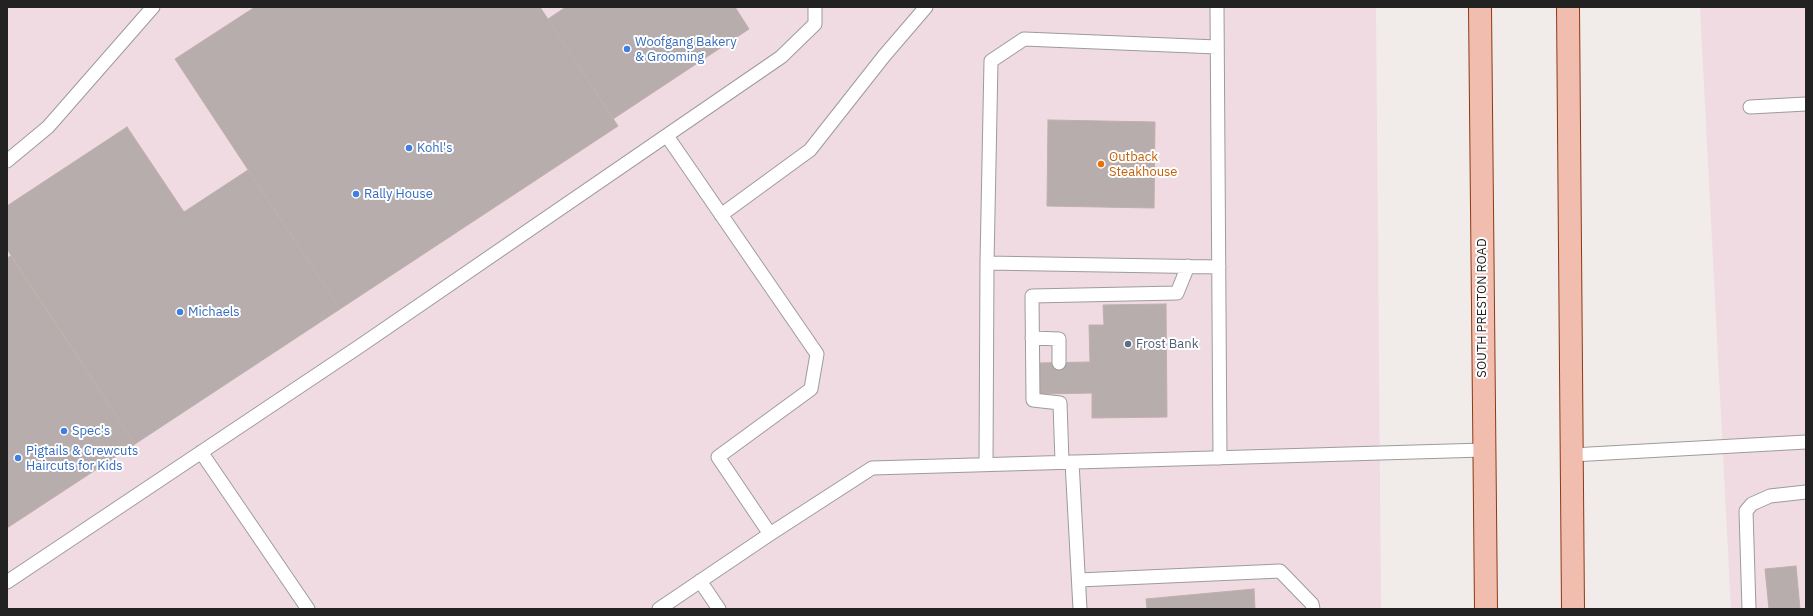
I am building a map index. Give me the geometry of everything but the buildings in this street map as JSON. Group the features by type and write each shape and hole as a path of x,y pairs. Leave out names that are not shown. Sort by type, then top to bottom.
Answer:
{"main road":[{"name":"SOUTH PRESTON ROAD","path":"1480,7 1486,609"},
{"path":"1568,7 1573,609"}],"lane":[{"path":"7,161 48,127 153,7"},
{"path":"7,582 360,346 782,58 816,24 815,7"},
{"path":"721,215 810,150 884,56 926,7"},
{"path":"1217,7 1220,458"},
{"path":"986,464 987,263 991,61 1024,40 1217,48"},
{"path":"1750,107 1806,104"},
{"path":"667,136 817,354 811,389 718,457 770,534"},
{"path":"987,263 1219,266"},
{"path":"1080,609 1060,398 1033,400 1032,296 1177,293 1188,266"},
{"path":"1032,338 1059,339 1059,363"},
{"path":"1572,455 1806,442"},
{"path":"659,609 770,534 872,468 1484,450"},
{"path":"201,452 308,609"},
{"path":"1749,609 1746,511 1752,504 1770,496 1806,492"},
{"path":"1078,580 1280,571 1312,604 1313,609"},
{"path":"700,581 719,609"}],"shaded area":[{"path":"7,7 1376,7 1381,609 7,609"},
{"path":"1700,7 1806,7 1806,609 1731,609"}],"place":[{"name":"Woofgang Bakery & Grooming","path":"627,49"},
{"name":"Kohl's","path":"409,148"},
{"name":"Outback Steakhouse","path":"1101,164"},
{"name":"Rally House","path":"356,194"},
{"name":"Michaels","path":"180,312"},
{"name":"Frost Bank","path":"1128,344"},
{"name":"Spec's","path":"64,431"},
{"name":"Pigtails & Crewcuts Haircuts for Kids","path":"18,458"}]}
